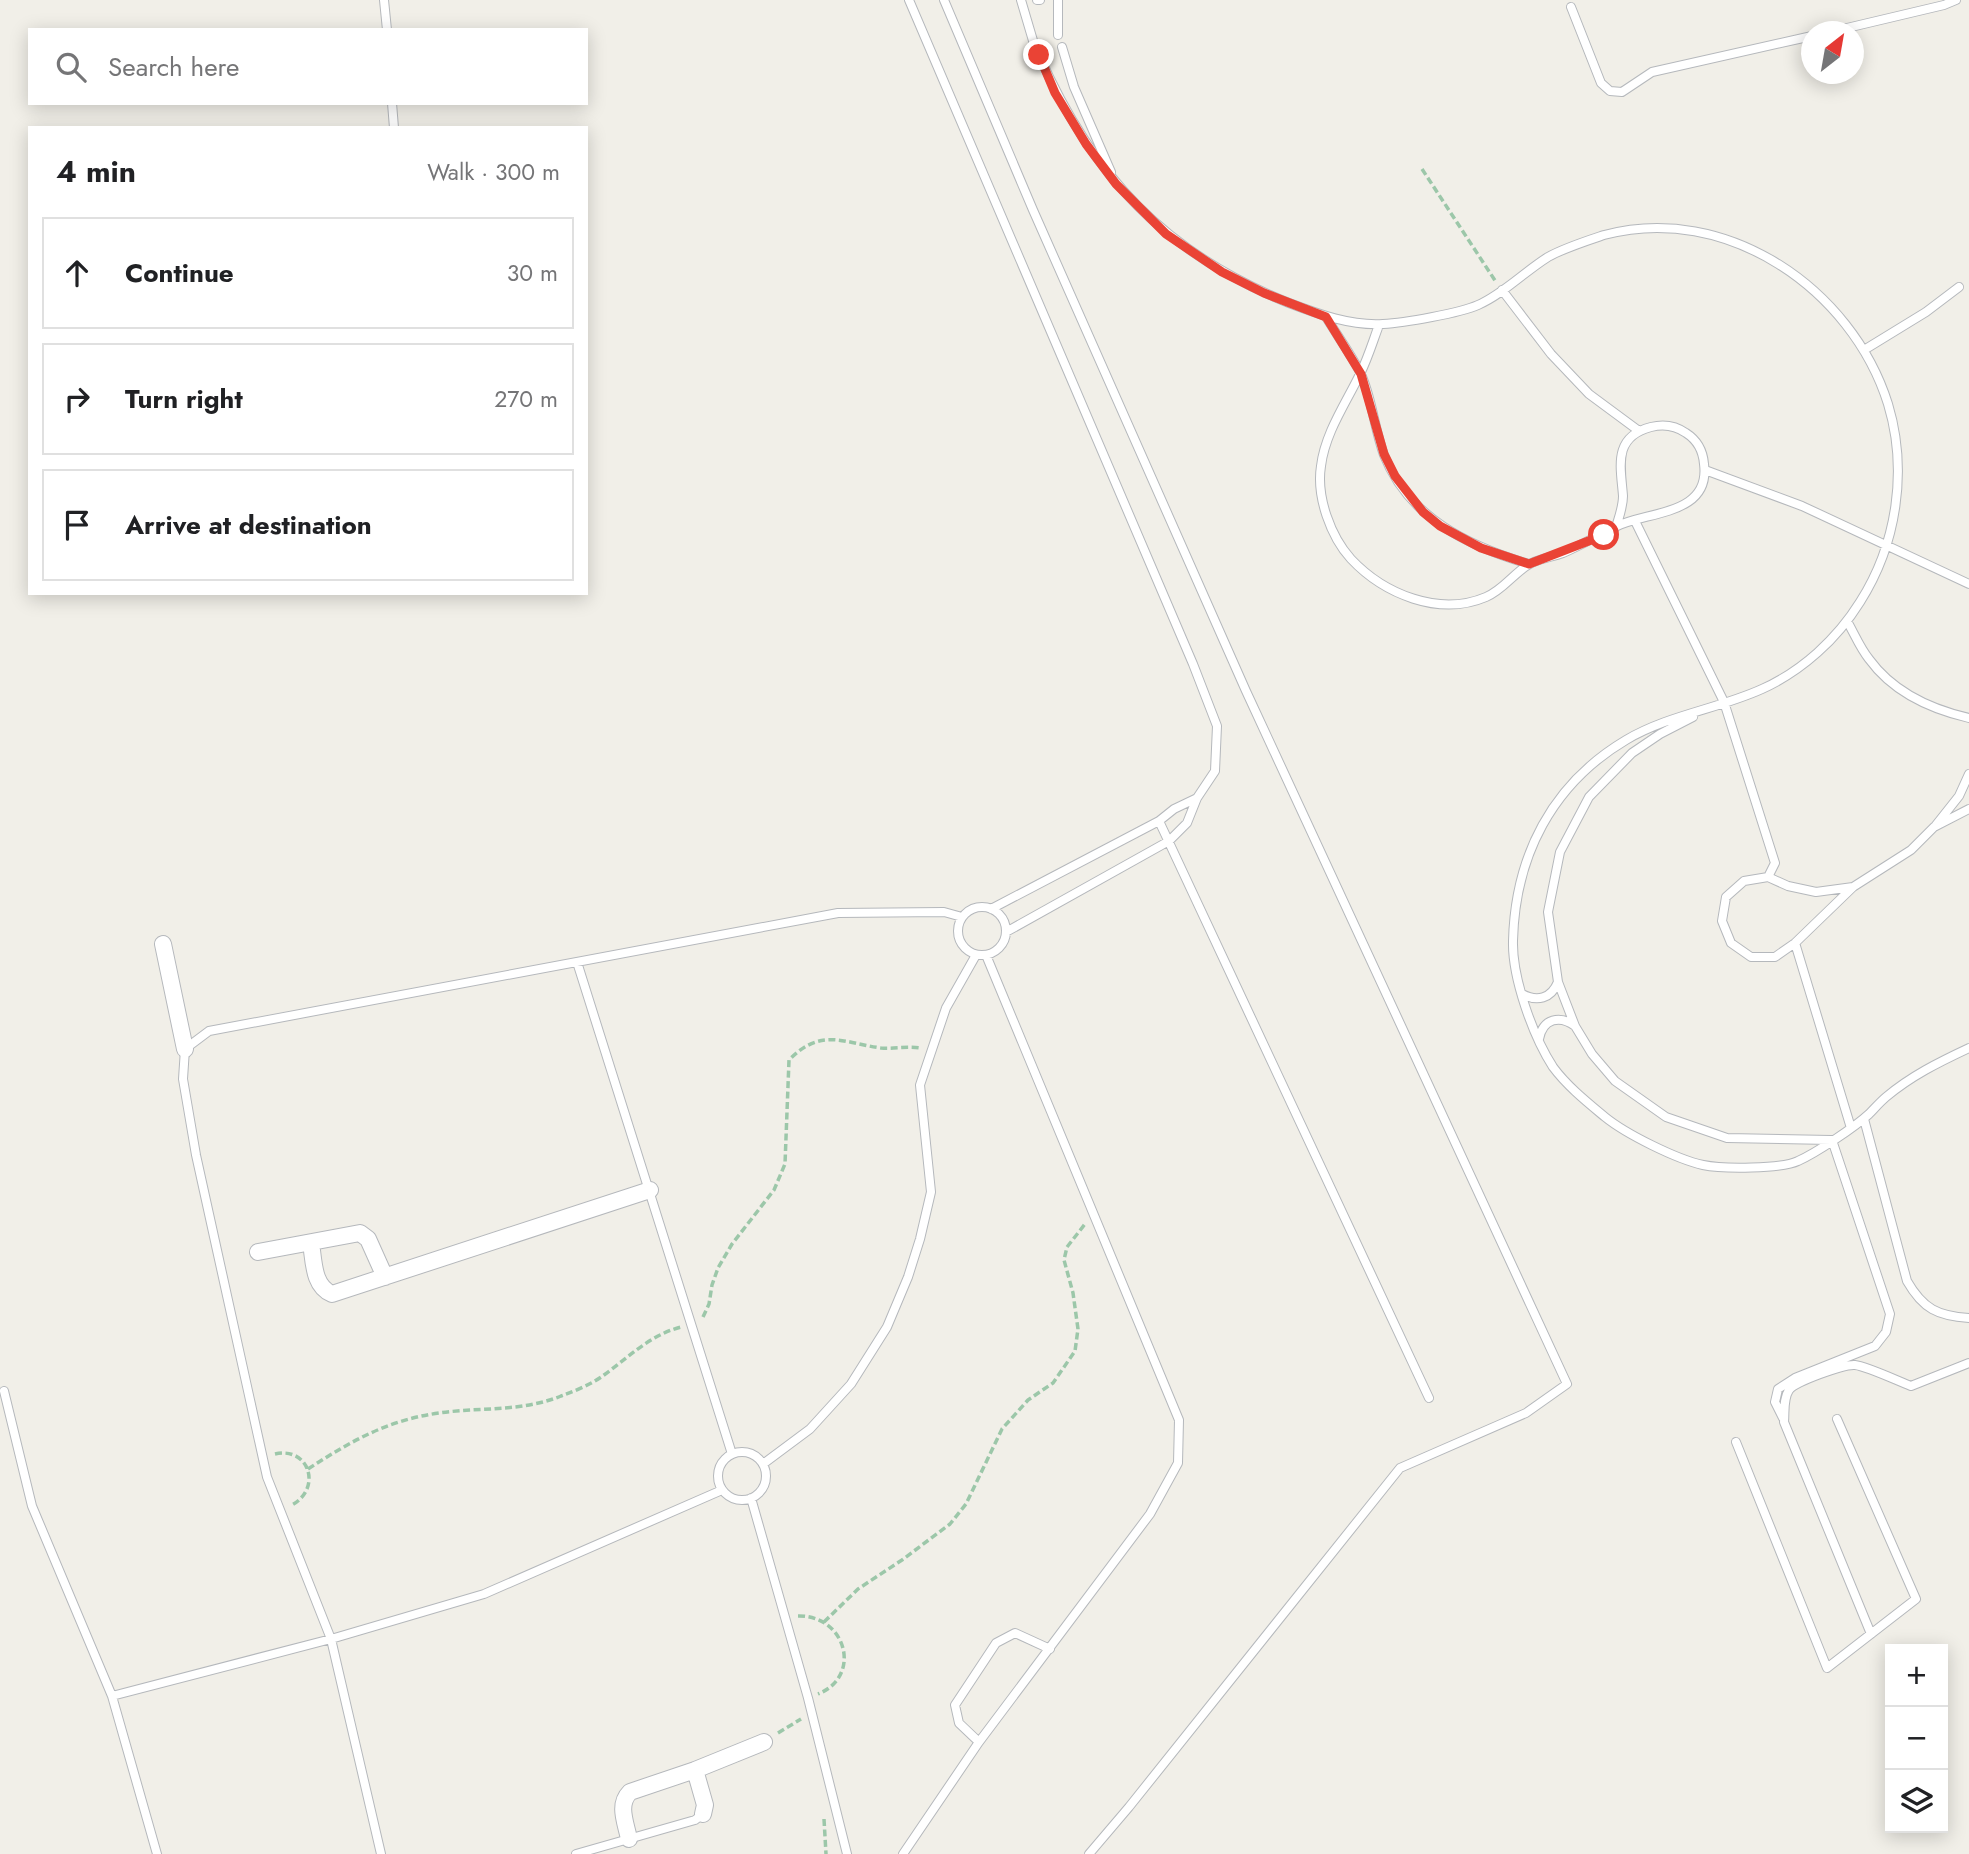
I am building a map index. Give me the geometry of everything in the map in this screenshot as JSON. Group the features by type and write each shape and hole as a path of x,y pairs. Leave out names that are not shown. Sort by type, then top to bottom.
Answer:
{"street":[{"path":"163,944 185,1049"},
{"path":"311,1243 318,1283 331,1294 650,1190"},
{"path":"258,1252 360,1233 368,1239 385,1277"},
{"path":"629,1839 622,1805 624,1798 630,1793 764,1742"},
{"path":"695,1770 705,1805 703,1814"}],"lane":[{"path":"384,0 387,28"},
{"path":"909,0 1217,726 1215,771 1197,798 1187,823 1169,841 1006,933"},
{"path":"944,0 1033,210 1246,691 1567,1384 1526,1413 1400,1468 1089,1854"},
{"path":"1021,0 1034,44"},
{"path":"1058,0 1058,35"},
{"path":"1864,24 1956,0"},
{"path":"1570,7 1601,83 1610,91 1622,92 1653,72 1801,38"},
{"path":"1062,47 1074,87 1116,184"},
{"path":"1039,55 1055,93 1086,144 1116,184 1166,234 1222,272 1264,293 1326,317 1379,325 1477,306 1552,254 1608,234 1654,229 1692,231 1728,240 1763,254 1805,282 1841,317 1864,350 1880,380 1896,445 1898,479 1895,513 1887,545 1868,589 1847,621 1822,648 1793,672 1760,690 1629,738 1587,768 1553,806 1529,850 1515,900 1513,951 1522,994 1539,1040 1553,1067 1573,1089 1612,1123 1657,1147 1704,1166 1755,1167 1794,1164 1864,1119 1885,1098 1923,1070 1969,1048"},
{"path":"392,105 394,126"},
{"path":"1864,350 1926,312 1959,286"},
{"path":"1502,290 1552,354 1589,394 1639,431"},
{"path":"1326,317 1361,374 1384,454 1407,494 1423,512 1457,536 1498,555 1529,564"},
{"path":"1379,325 1361,374 1341,411 1321,466 1321,489 1331,528 1344,551 1360,568 1401,594 1439,604 1484,598 1497,592 1529,564 1584,544 1616,527 1680,508 1690,501 1698,492 1705,470 1700,448 1684,431 1662,425 1639,431 1629,440 1619,467 1623,498 1616,527"},
{"path":"1705,470 1802,506 1969,584"},
{"path":"1635,521 1724,702 1775,863 1768,877"},
{"path":"1847,621 1869,659 1900,690 1939,711 1969,718"},
{"path":"1724,702 1660,734 1632,753 1589,797 1560,852 1548,912 1558,982 1575,1026 1592,1054 1615,1081 1666,1117 1727,1138 1832,1140"},
{"path":"1853,887 1816,892 1788,887 1768,877 1744,881 1726,898 1722,921 1731,943 1751,957 1775,957 1795,943 1853,887 1911,850 1959,796 1969,774"},
{"path":"991,909 1002,919 1006,933 1000,948 981,955 967,951 957,935 958,926 962,917 975,908 991,909 1159,821 1174,809 1197,798"},
{"path":"1934,827 1969,809"},
{"path":"1159,821 1429,1398"},
{"path":"381,1854 331,1639 267,1477 262,1457 196,1155 183,1079 185,1049 209,1031 838,913 944,912 962,917"},
{"path":"1795,943 1851,1128"},
{"path":"763,1464 810,1430 851,1384 887,1327 908,1277 931,1192 920,1085 946,1008 981,955"},
{"path":"903,1854 979,1742 1150,1514 1178,1463 1179,1420 1094,1215 981,955"},
{"path":"577,962 732,1454"},
{"path":"1522,994 1539,999 1548,996 1558,982"},
{"path":"1539,1040 1541,1030 1547,1022 1557,1018 1567,1020 1575,1026"},
{"path":"1864,1119 1907,1281 1915,1296 1942,1316 1969,1318"},
{"path":"1832,1140 1890,1314 1886,1332 1875,1346 1795,1378 1778,1389 1775,1402 1871,1634"},
{"path":"1784,1422 1788,1392 1794,1386 1815,1376 1854,1365 1911,1386 1969,1363"},
{"path":"4,1391 32,1506 112,1696 157,1854"},
{"path":"1737,1442 1827,1668 1916,1599 1837,1419"},
{"path":"749,1453 763,1464 766,1480 758,1494 751,1498 735,1499 722,1490 718,1469 723,1460 732,1454 749,1453"},
{"path":"112,1696 331,1639 484,1594 722,1490"},
{"path":"751,1498 808,1698 847,1854"},
{"path":"979,1742 959,1723 955,1705 996,1643 1015,1633 1050,1648"},
{"path":"576,1854 695,1820 703,1814"}],"path":[{"path":"1422,169 1502,290"},
{"path":"308,1469 351,1441 397,1421 439,1413 526,1406 560,1397 601,1377 662,1332 692,1324 703,1318 718,1268 732,1244 774,1190 785,1164 789,1060 797,1052 824,1040 842,1039 889,1048 905,1046 932,1049"},
{"path":"824,1622 858,1589 950,1524 966,1504 1002,1429 1028,1400 1053,1383 1075,1351 1078,1329 1073,1293 1064,1260 1076,1234 1094,1215"},
{"path":"262,1457 285,1452 295,1455 308,1469 310,1480 302,1499 280,1511"}],"route":[{"path":"1039,55 1055,93 1086,144 1116,184 1166,234 1222,272 1264,293 1326,317 1361,374 1384,454 1407,494 1423,512 1440,526 1481,548 1529,564 1604,535"}]}
